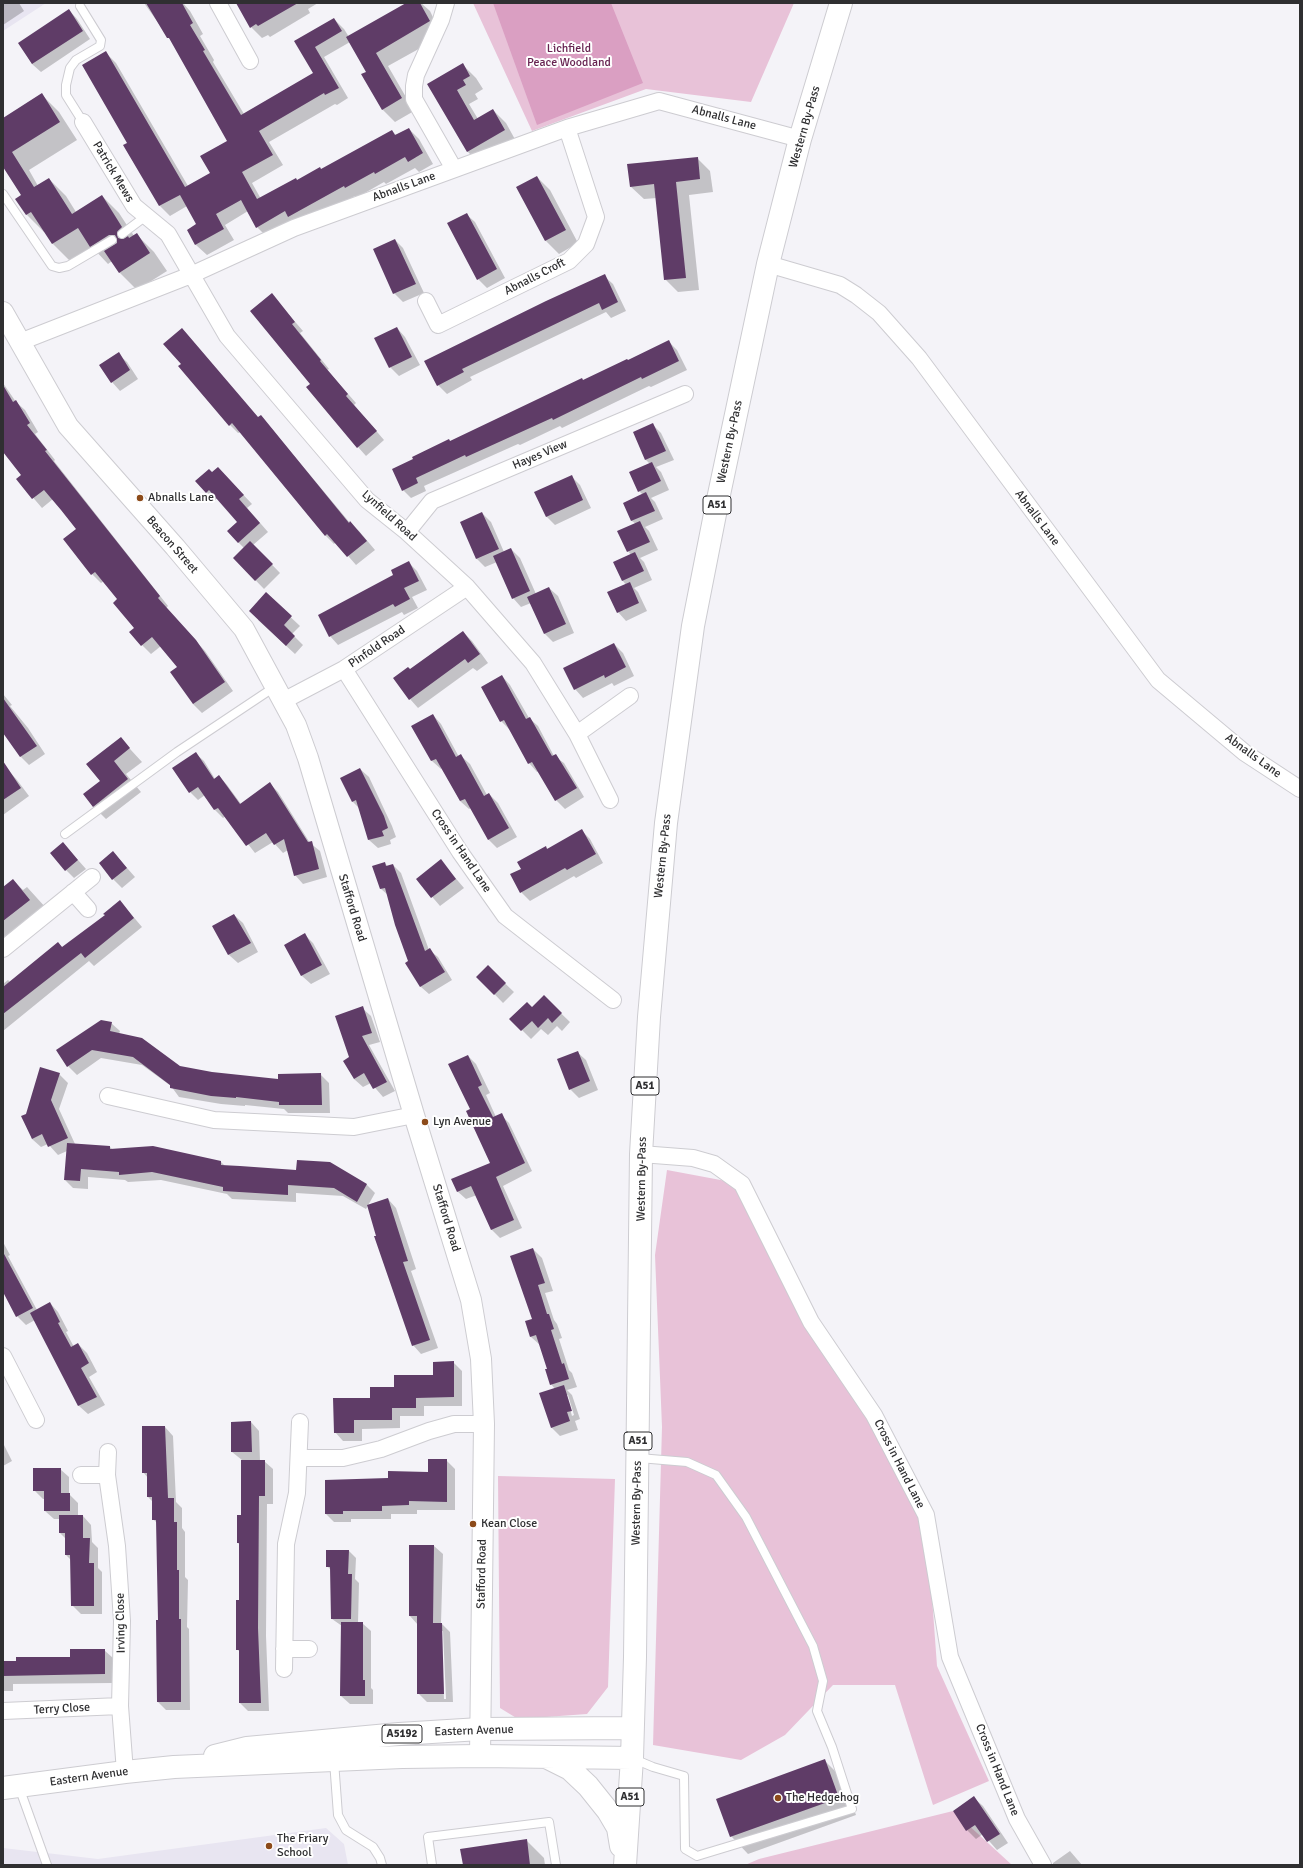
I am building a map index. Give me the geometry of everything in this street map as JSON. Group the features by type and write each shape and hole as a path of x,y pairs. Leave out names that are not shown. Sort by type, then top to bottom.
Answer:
{"highway":[{"name":"Western By-Pass","path":"632,1728 638,1457 641,1154 649,1017 666,823 693,626 717,504 768,264 800,139 841,3"},
{"name":"Eastern Avenue","path":"174,1767 247,1748 399,1734 480,1729 632,1728"},
{"name":"A51","path":"625,1865 632,1758 632,1728"},
{"name":"Eastern Avenue","path":"11,1788 125,1772 174,1767 334,1760 480,1756 632,1758"},
{"path":"546,1757 558,1762 580,1778 608,1811 618,1828 625,1865"}],"street":[{"path":"218,3 250,60"},
{"path":"446,3 441,20 416,74 414,99 454,169"},
{"name":"Abnalls Lane","path":"20,342 191,274 294,228 567,128 659,101 800,139"},
{"name":"Patrick Mews","path":"83,122 134,206 168,234 191,274"},
{"name":"Abnalls Croft","path":"426,301 438,325 569,261 586,244 596,217 567,128"},
{"name":"Abnalls Lane","path":"768,264 840,285 856,295 879,313 919,358 1158,680 1245,753 1300,789"},
{"name":"Lynfield Road","path":"191,274 232,342 367,500 407,532 467,587 533,662 578,734 610,800"},
{"name":"Beacon Street","path":"3,312 68,426 175,547 244,629 280,694"},
{"name":"Hayes View","path":"407,532 432,501 685,394"},
{"name":"Pinfold Road","path":"280,694 344,669 467,587"},
{"name":"Cross in Hand Lane","path":"344,669 460,852 504,916 613,1000"},
{"name":"Stafford Road","path":"280,694 296,725 308,758 414,1115 471,1300 481,1358 484,1424 480,1756"},
{"path":"578,734 630,696"},
{"path":"3,949 92,877"},
{"path":"74,892 88,909"},
{"path":"108,1096 214,1120 354,1127 414,1115"},
{"name":"Cross in Hand Lane","path":"641,1154 693,1158 714,1164 742,1184 811,1322 874,1415 926,1515 950,1657 1016,1819 1043,1865"},
{"path":"3,1356 36,1420"},
{"path":"284,1669 286,1544 297,1493 300,1422"},
{"path":"299,1458 343,1458 381,1449 454,1424 484,1424"},
{"name":"Irving Close","path":"108,1452 107,1475 117,1546 122,1621 120,1706 125,1772"},
{"path":"81,1475 107,1475"},
{"path":"284,1649 308,1649"},
{"name":"Terry Close","path":"3,1711 120,1706"}],"lane":[{"path":"80,6 101,40 100,46 76,60 70,68 66,85 66,95 83,122"},
{"path":"3,194 52,266 59,268 68,266 112,240"},
{"path":"122,234 146,216"},
{"path":"65,834 177,752 280,694"},
{"path":"632,1758 653,1767 684,1776 685,1849 697,1856 852,1809 832,1747 817,1711 823,1681 813,1646 746,1517 716,1475 687,1462 638,1457"},
{"path":"334,1760 338,1815 346,1830 373,1847 380,1858 382,1865"},
{"path":"11,1788 47,1865"},
{"path":"432,1865 428,1838 549,1822 556,1865"}],"shaded area":[{"path":"3,3 46,3 3,31"},
{"name":"The Friary School","path":"326,1828 344,1844 348,1865 3,1865 3,1848 98,1859"}],"green space":[{"path":"473,3 794,3 751,102 646,89 532,131"},
{"name":"Lichfield Peace Woodland","path":"493,3 611,3 643,83 537,125"},
{"path":"667,1170 742,1184 880,1427 926,1515 937,1666 989,1781 933,1805 895,1685 833,1685 785,1735 741,1760 653,1745 662,1427 655,1255"},
{"path":"498,1476 615,1479 608,1687 587,1714 518,1719 500,1708"},
{"path":"953,1811 1012,1865 745,1865 759,1859"}],"building":[{"path":"146,3 182,3 193,23 190,25 205,50 203,51 241,115 313,73 294,41 334,18 342,31 315,47 339,88 325,95 324,93 259,131 273,155 242,172 257,199 296,178 297,180 320,167 321,169 392,130 395,135 409,128 423,153 408,162 405,157 375,174 374,172 345,188 344,186 288,217 285,211 256,228 241,200 216,214 224,229 195,245 187,230 196,224 180,195 159,206 123,145 127,143 82,65 106,51 185,187 210,173 200,156 227,141 169,38 167,38"},
{"path":"236,3 298,3 258,26 256,24 250,28"},
{"path":"406,3 420,3 430,21 376,53 402,98 382,110 361,74 366,72 346,37"},
{"path":"69,9 83,31 32,64 18,43"},
{"path":"463,63 470,76 463,80 466,85 457,90 474,120 493,109 505,130 467,152 427,84"},
{"path":"42,93 60,122 12,152 34,187 49,178 72,214 102,195 122,227 117,232 118,238 123,239 128,236 129,238 137,233 150,253 119,273 104,251 117,243 115,235 109,235 90,247 78,228 52,244 31,212 26,215 15,199 21,195 3,167 3,118"},
{"path":"698,157 700,179 676,182 686,278 664,280 654,184 630,187 627,164"},
{"path":"537,176 566,230 545,241 516,187"},
{"path":"467,213 497,269 477,280 447,223"},
{"path":"395,239 416,284 393,294 373,249"},
{"path":"605,274 618,302 602,310 599,303 462,369 464,372 437,386 424,361 546,301"},
{"path":"272,293 295,322 292,324 321,360 320,361 348,394 346,396 377,431 357,448 306,387 310,384 250,311"},
{"path":"397,327 412,357 389,368 374,338"},
{"path":"182,328 258,417 261,415 349,523 350,521 367,541 347,557 327,534 325,536 232,423 229,426 178,366 181,364 163,344"},
{"path":"669,340 679,361 642,379 641,377 553,420 552,418 466,457 465,455 416,478 418,483 402,491 392,469 413,459 412,457 449,439 450,441 582,378 583,380"},
{"path":"119,352 130,370 111,383 99,365"},
{"path":"3,385 13,402 16,400 30,423 27,425 47,450 45,451 160,596 158,598 196,640 225,682 193,704 170,672 177,667 152,637 141,646 129,632 134,628 113,603 117,599 95,572 91,575 63,539 76,529 44,490 32,499 16,479 21,475 3,452"},
{"path":"653,423 666,451 645,460 633,432"},
{"path":"652,462 661,481 638,492 629,472"},
{"path":"218,467 244,495 239,499 260,523 238,543 227,531 237,522 209,490 206,493 195,481 209,469 212,472"},
{"path":"572,475 583,500 546,517 534,492"},
{"path":"646,492 655,511 631,521 623,503"},
{"path":"482,512 499,549 476,559 460,522"},
{"path":"640,521 650,542 627,552 617,531"},
{"path":"250,541 273,564 255,581 233,558"},
{"path":"511,548 530,591 512,599 493,556"},
{"path":"635,552 644,571 622,581 613,562"},
{"path":"409,561 419,581 404,588 410,599 395,607 393,604 329,637 318,615 393,575 391,570"},
{"path":"630,582 639,603 617,613 607,592"},
{"path":"549,587 566,624 544,634 527,597"},
{"path":"266,592 292,616 284,625 295,636 286,646 249,611"},
{"path":"463,631 480,654 468,663 465,659 409,700 393,678 408,667 410,669"},
{"path":"614,643 626,667 605,678 604,675 574,690 563,668"},
{"path":"502,675 526,719 530,717 552,756 556,754 577,788 555,801 532,762 528,764 504,720 500,722 481,687"},
{"path":"3,698 37,746 20,757 3,733"},
{"path":"433,714 456,757 461,754 484,796 489,793 509,828 488,840 465,799 460,801 436,759 431,761 411,726"},
{"path":"121,737 130,748 114,761 128,779 93,807 83,794 100,781 86,764"},
{"path":"196,752 214,779 219,775 240,804 270,782 308,842 312,841 319,869 294,876 284,839 274,845 266,833 246,846 218,808 214,810 198,787 189,793 172,768"},
{"path":"3,761 21,788 3,800"},
{"path":"360,768 384,816 388,828 382,831 384,836 368,840 356,800 352,802 340,778"},
{"path":"582,829 596,854 567,870 565,868 520,893 510,874 521,869 517,862 546,846 547,849"},
{"path":"63,842 78,860 65,871 50,853"},
{"path":"113,851 127,868 112,880 99,863"},
{"path":"441,859 456,879 431,898 416,879"},
{"path":"385,862 386,866 393,864 425,951 430,948 445,972 420,987 405,963 408,961 395,925 385,888 380,889 372,866"},
{"path":"13,879 30,900 3,921 3,887"},
{"path":"120,900 134,918 85,958 81,953 3,1014 3,987 58,942 62,947 105,915 103,914"},
{"path":"234,914 251,943 228,955 212,926"},
{"path":"305,933 322,965 301,976 284,945"},
{"path":"488,965 506,983 494,995 476,977"},
{"path":"544,995 562,1013 552,1023 548,1018 538,1028 532,1021 521,1031 509,1019 527,1002 532,1007"},
{"path":"363,1006 372,1033 362,1036 387,1082 373,1089 364,1073 354,1079 343,1061 349,1057 335,1016"},
{"path":"101,1020 112,1022 110,1031 142,1038 180,1066 212,1072 278,1079 278,1074 321,1073 322,1105 279,1105 279,1102 236,1097 211,1096 170,1088 170,1085 133,1057 92,1050 67,1067 56,1050"},
{"path":"578,1051 590,1081 569,1090 557,1059"},
{"path":"468,1055 482,1085 478,1087 493,1117 502,1113 525,1163 496,1177 514,1220 491,1230 471,1186 457,1192 451,1179 490,1163 466,1111 470,1109 448,1064"},
{"path":"40,1067 60,1073 51,1100 68,1138 48,1147 42,1134 32,1139 21,1116 26,1114"},
{"path":"67,1143 110,1146 110,1149 153,1146 221,1161 221,1165 296,1170 297,1160 330,1162 367,1184 357,1202 334,1188 288,1185 288,1195 223,1191 223,1187 152,1172 119,1175 119,1172 81,1169 80,1181 64,1180"},
{"path":"388,1198 408,1261 403,1262 430,1340 412,1346 374,1236 376,1236 367,1205"},
{"path":"533,1248 545,1283 538,1285 547,1314 549,1314 554,1329 551,1330 562,1364 564,1363 569,1379 550,1385 545,1369 547,1369 536,1335 530,1337 525,1321 532,1319 510,1256"},
{"path":"3,1252 33,1308 16,1317 3,1292"},
{"path":"50,1302 60,1322 58,1323 71,1347 78,1343 89,1363 81,1368 97,1397 78,1406 30,1313"},
{"path":"454,1361 454,1397 416,1398 416,1408 392,1408 392,1420 354,1420 354,1433 334,1433 333,1398 370,1398 370,1387 394,1387 394,1375 433,1375 433,1362"},
{"path":"564,1385 572,1411 567,1412 570,1421 551,1428 539,1393"},
{"path":"251,1421 252,1452 231,1452 231,1422"},
{"path":"142,1426 165,1426 168,1498 174,1498 174,1522 177,1522 179,1619 181,1619 181,1702 157,1702 156,1620 158,1620 156,1520 152,1520 152,1497 147,1497 147,1473 142,1473"},
{"path":"428,1459 447,1459 447,1502 409,1501 409,1505 382,1506 382,1511 343,1511 343,1514 325,1514 325,1480 388,1478 388,1471 428,1472"},
{"path":"241,1460 265,1460 265,1496 259,1496 258,1628 261,1703 239,1703 239,1650 236,1650 236,1600 239,1600 239,1543 237,1543 237,1515 241,1515"},
{"path":"33,1468 61,1468 61,1493 70,1493 70,1511 44,1511 44,1491 33,1491"},
{"path":"59,1515 83,1515 83,1538 90,1538 89,1563 94,1563 94,1606 71,1606 70,1555 65,1555 65,1533 59,1533"},
{"path":"409,1545 434,1545 433,1623 442,1623 444,1694 417,1694 417,1616 409,1616"},
{"path":"326,1550 349,1550 348,1574 352,1574 351,1619 331,1619 330,1567 326,1567"},
{"path":"341,1622 363,1622 363,1680 365,1680 365,1696 340,1696"},
{"path":"70,1649 105,1649 105,1674 3,1676 3,1661 16,1661 16,1657 70,1657"},
{"name":"The Hedgehog","path":"825,1759 839,1798 730,1837 716,1799"},
{"path":"974,1796 1000,1834 987,1842 975,1825 966,1831 953,1811"},
{"path":"527,1839 530,1865 463,1865 460,1849"}],"place":[{"name":"Abnalls Lane","path":"140,498"},
{"name":"Lyn Avenue","path":"425,1122"},
{"name":"Kean Close","path":"473,1524"},
{"name":"The Hedgehog","path":"778,1798"},
{"name":"The Friary School","path":"269,1846"}]}
